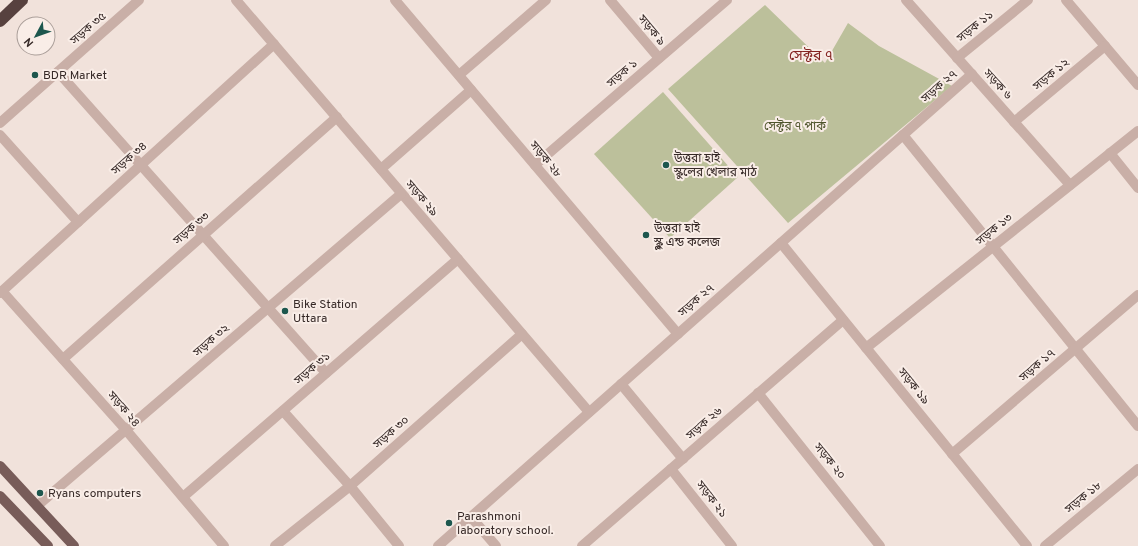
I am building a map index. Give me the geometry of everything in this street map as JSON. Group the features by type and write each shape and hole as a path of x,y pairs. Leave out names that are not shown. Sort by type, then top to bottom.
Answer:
{"highway":[{"path":"0,21 22,0"}],"main road":[{"path":"0,466 74,546"},
{"path":"0,496 48,546"}],"street":[{"name":"সড়ক ৩৫","path":"0,123 139,0"},
{"name":"সড়ক ২৯","path":"236,0 589,412"},
{"name":"সড়ক ২৮","path":"395,0 678,334"},
{"path":"458,75 546,0"},
{"name":"সড়ক ৯","path":"610,0 659,58"},
{"name":"সড়ক ১","path":"535,165 727,0"},
{"name":"সড়ক ৬","path":"906,0 1070,185"},
{"name":"সড়ক ১১","path":"958,58 1028,0"},
{"path":"1066,0 1138,85"},
{"name":"সড়ক ৩৪","path":"1,292 274,44"},
{"name":"সড়ক ১২","path":"1014,122 1105,46"},
{"path":"58,72 326,373"},
{"name":"সড়ক ২৭","path":"438,546 972,74"},
{"path":"381,169 471,90"},
{"name":"সড়ক ৩৩","path":"63,359 337,117"},
{"name":"সড়ক ১৩","path":"866,348 1138,131"},
{"path":"0,135 78,222"},
{"path":"903,136 1138,426"},
{"path":"1110,153 1138,188"},
{"name":"সড়ক ৩২","path":"37,506 401,194"},
{"name":"সড়ক ১৯","path":"781,243 1027,546"},
{"name":"সড়ক ৩১","path":"183,497 458,259"},
{"name":"সড়ক ২৪","path":"1,292 126,430 224,546"},
{"name":"সড়ক ১৭","path":"952,454 1138,295"},
{"name":"সড়ক ২৬","path":"582,546 843,320"},
{"name":"সড়ক ৩০","path":"275,546 350,486 522,334"},
{"path":"621,384 683,459"},
{"name":"সড়ক ২০","path":"758,393 880,546"},
{"path":"283,411 350,486 399,546"},
{"name":"সড়ক ২১","path":"671,469 732,546"},
{"name":"সড়ক ১৮","path":"1045,546 1138,469"},
{"path":"471,517 496,546"}],"green space":[{"name":"সেক্টর ৭ পার্ক","path":"765,5 825,63 848,23 879,46 952,86 788,223 668,89"},
{"name":"উত্তরা হাই স্কুলের খেলার মাঠ","path":"663,92 738,177 670,238 594,154"}],"place":[{"name":"BDR Market","path":"35,75"},
{"name":"উত্তরা হাই স্কুলের খেলার মাঠ","path":"666,165"},
{"name":"উত্তরা হাই স্কুল এন্ড কলেজ","path":"646,235"},
{"name":"Bike Station Uttara","path":"285,311"},
{"name":"Ryans computers","path":"40,493"},
{"name":"Parashmoni laboratory school.","path":"449,523"}],"district":[{"name":"সেক্টর ৭","path":"811,55"}]}
